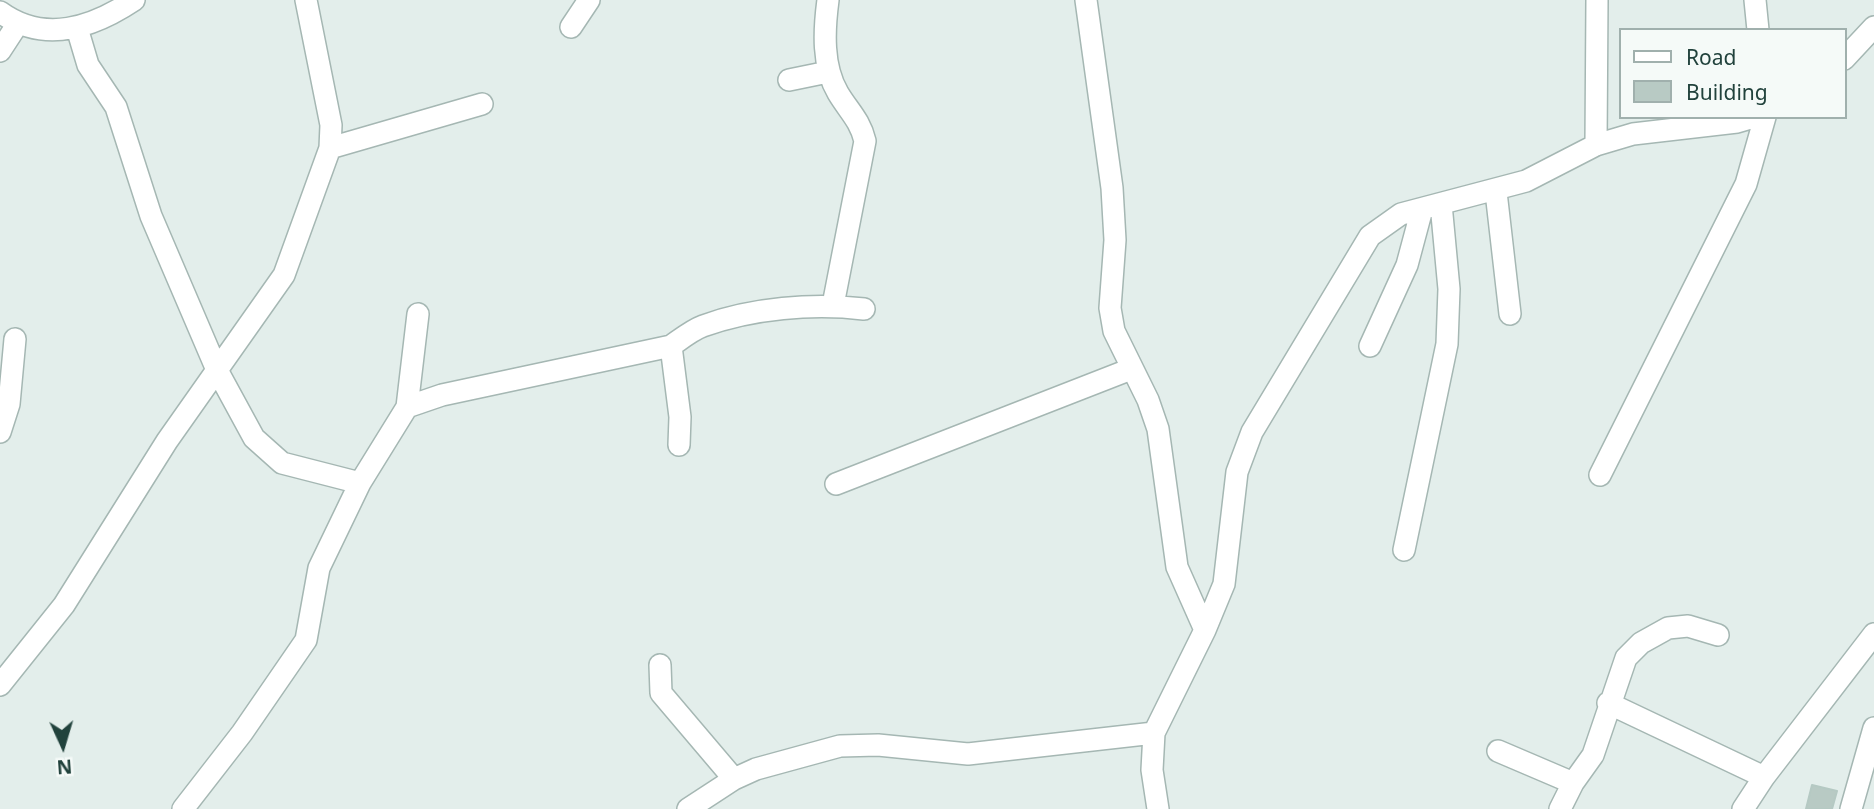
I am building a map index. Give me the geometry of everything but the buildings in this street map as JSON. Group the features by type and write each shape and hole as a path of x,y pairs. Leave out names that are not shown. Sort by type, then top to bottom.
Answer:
{"street":[{"path":"0,12 17,25 46,30 77,28 134,0"},
{"path":"0,685 64,605 167,442 284,275 330,148 331,125 306,0"},
{"path":"570,27 589,0"},
{"path":"828,0 824,26 828,72 838,93 861,124 865,141 833,306"},
{"path":"1086,0 1112,188 1115,240 1110,307 1114,331 1148,400 1158,429 1177,567 1205,630"},
{"path":"1595,145 1597,0"},
{"path":"1755,0 1758,28"},
{"path":"0,51 17,25"},
{"path":"1846,57 1874,27"},
{"path":"77,28 88,65 116,107 151,216 217,370 254,438 282,463 360,483"},
{"path":"789,80 828,72"},
{"path":"330,148 482,104"},
{"path":"1158,809 1152,770 1154,733 1205,630 1224,584 1237,472 1252,432 1370,236 1401,214 1496,192 1526,181 1595,145 1633,134 1747,119"},
{"path":"1600,475 1746,184 1764,119"},
{"path":"1496,192 1510,314"},
{"path":"1370,346 1431,206"},
{"path":"1404,550 1447,344 1449,289 1431,206"},
{"path":"407,407 442,395 671,346 702,327 751,314 833,306 864,309"},
{"path":"183,809 242,733 306,640 319,568 360,483 407,407 418,314"},
{"path":"0,432 9,404 15,339"},
{"path":"671,346 680,418 679,445"},
{"path":"836,484 1131,369"},
{"path":"1560,809 1573,783 1593,755 1608,703 1626,658 1641,643 1668,628 1688,626 1718,635"},
{"path":"1743,809 1764,777 1874,634"},
{"path":"660,665 662,693 734,779"},
{"path":"1608,703 1764,777"},
{"path":"1851,809 1874,728"},
{"path":"688,809 734,779 755,769 840,746 877,745 968,754 1154,733"},
{"path":"1498,751 1573,783"}]}
